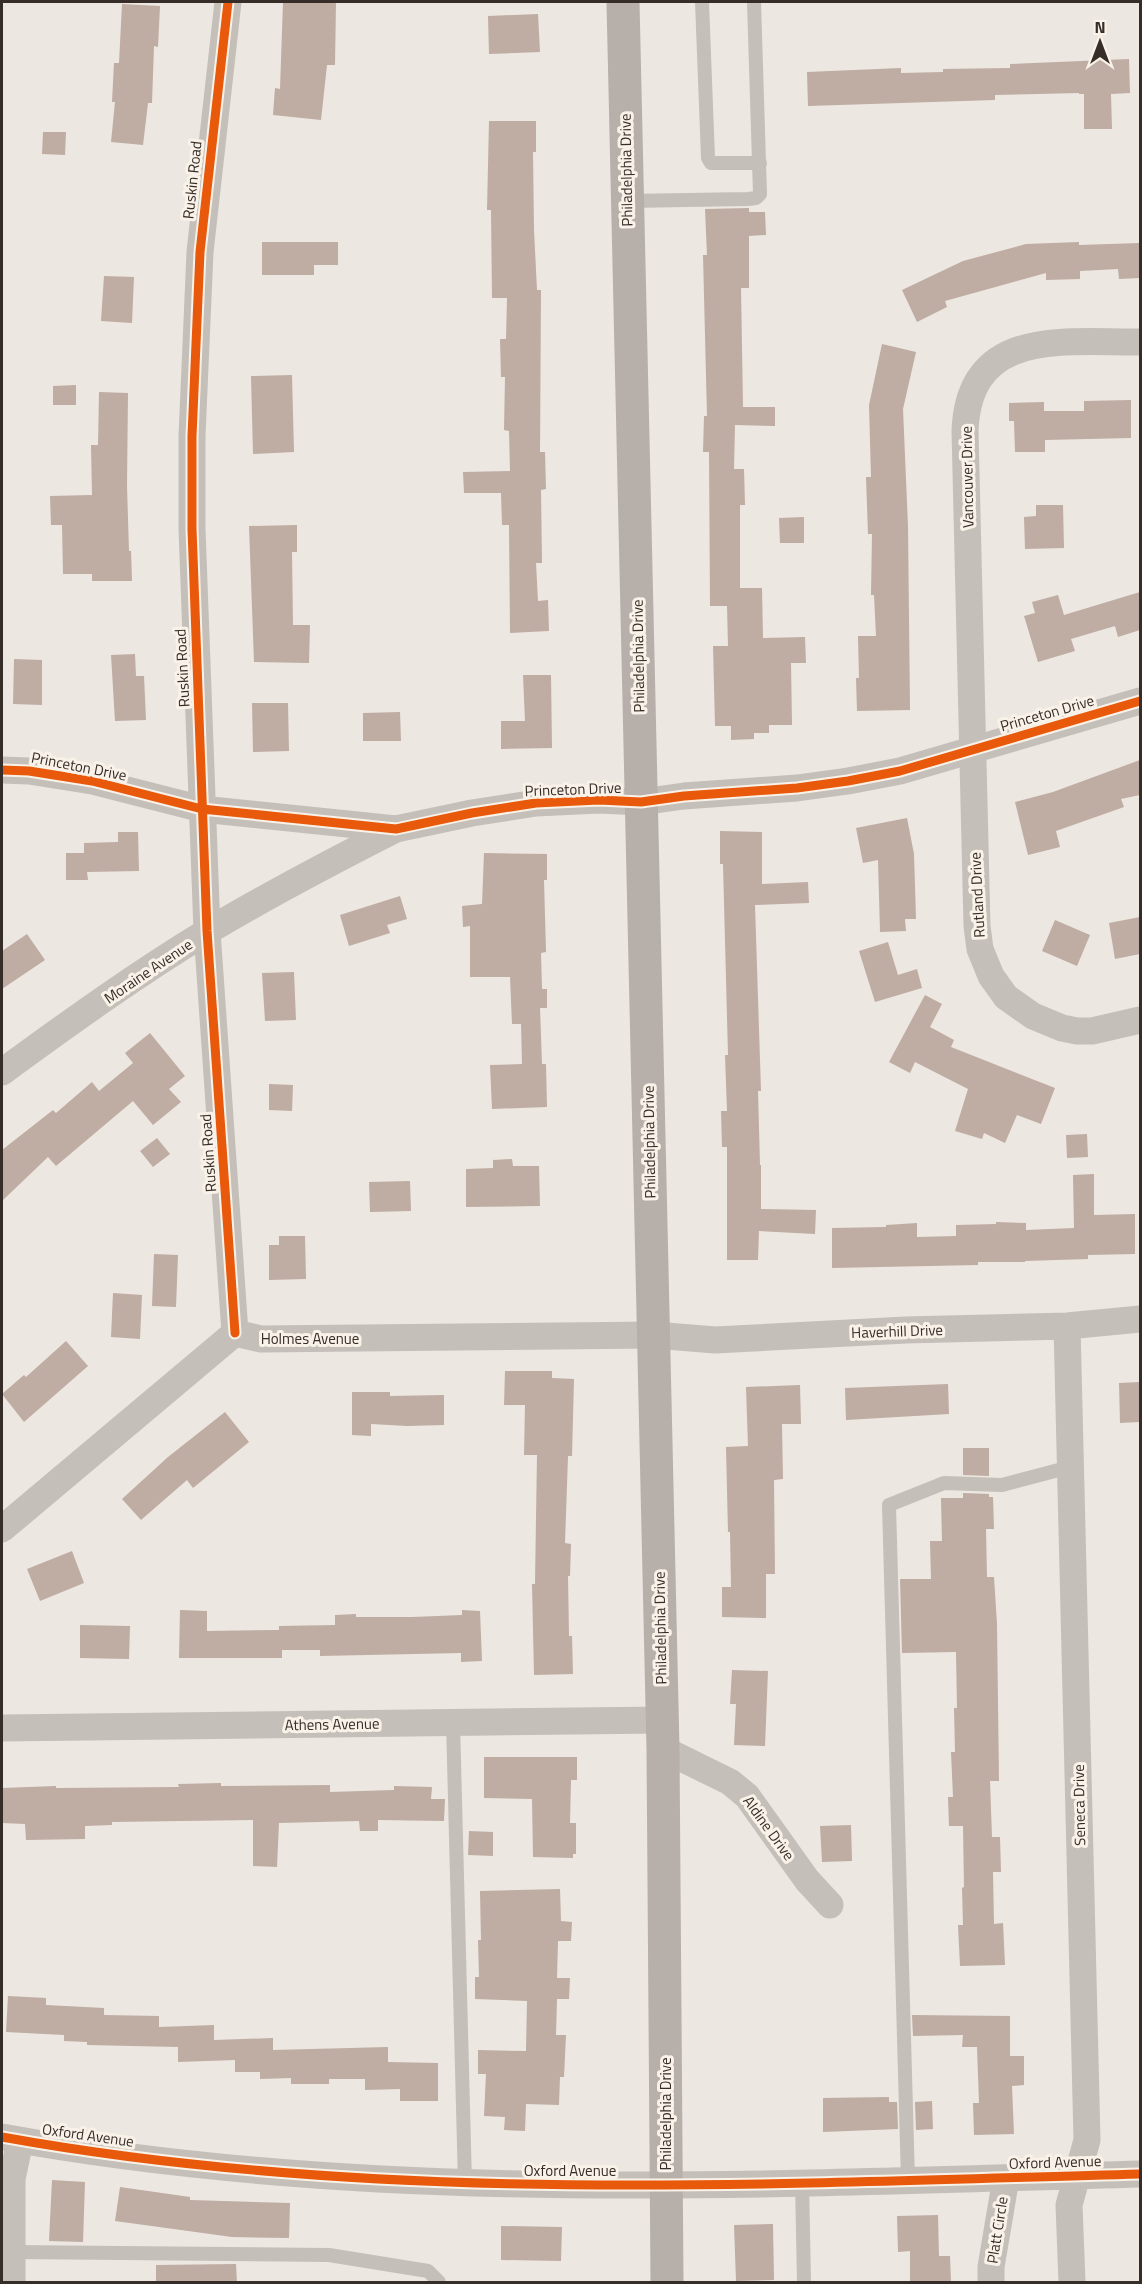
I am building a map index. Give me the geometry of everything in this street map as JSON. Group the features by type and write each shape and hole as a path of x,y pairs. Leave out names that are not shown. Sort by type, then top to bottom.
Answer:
{"main road":[{"name":"Philadelphia Drive","path":"622,2 662,1735 667,2283"}],"street":[{"name":"Ruskin Road","path":"228,2 200,252 192,436 192,541 207,932 235,1333"},
{"name":"Vancouver Drive","path":"973,750 965,431 971,396 986,370 1004,356 1027,346 1140,342"},
{"name":"Princeton Drive","path":"2,770 29,771 92,781 202,809 396,829 472,813 536,803 600,800 641,802 684,796 797,788 848,781 900,771 1140,701"},
{"name":"Rutland Drive","path":"973,750 976,926 980,949 991,976 1006,997 1033,1016 1062,1028 1092,1031 1140,1020"},
{"name":"Moraine Avenue","path":"2,1072 141,974 207,932 292,882 396,829"},
{"name":"Haverhill Drive","path":"654,1335 715,1340 906,1330 1067,1326 1140,1319"},
{"name":"Seneca Drive","path":"1067,1326 1088,2140 1069,2205 1072,2283"},
{"name":"Holmes Avenue","path":"235,1333 261,1339 654,1335"},
{"path":"2,1529 235,1333"},
{"name":"Athens Avenue","path":"2,1728 453,1722 662,1735"},
{"name":"Aldine Drive","path":"662,1735 747,1796 807,1880 830,1905"},
{"path":"11,2139 12,2283"},
{"name":"Oxford Avenue","path":"11,2139 146,2159 282,2173 465,2184 666,2185 1140,2174"},
{"name":"Platt Circle","path":"991,2283 991,2267 1006,2178"}],"lane":[{"path":"702,2 708,158 711,163 760,163"},
{"path":"627,201 756,198 760,194 754,2"},
{"path":"908,2180 889,1505 944,1483 1002,1485 1070,1467"},
{"path":"453,1722 465,2184"},
{"path":"802,2182 804,2283"},
{"path":"12,2252 329,2255 428,2271 439,2283"}],"building":[{"path":"283,2 336,2 335,65 327,65 321,120 273,115 275,88 280,89"},
{"path":"122,4 160,6 158,47 154,46 152,103 148,103 143,145 111,142 115,102 112,102 114,63 119,63"},
{"path":"538,14 540,52 489,54 488,16"},
{"path":"1129,59 1130,93 1111,94 1112,129 1084,129 1084,94 1079,93 995,95 995,100 808,106 807,72 901,68 901,73 943,72 943,69 1010,68 1010,64"},
{"path":"489,121 536,121 536,152 533,152 537,290 541,290 540,452 545,452 546,489 541,490 542,563 536,563 538,601 548,600 549,631 510,633 509,525 502,525 501,493 464,493 463,472 510,471 509,431 504,430 505,377 501,377 500,339 506,339 507,298 492,298 491,210 487,210"},
{"path":"43,132 66,132 65,155 42,154"},
{"path":"749,208 749,212 765,212 766,235 749,236 749,288 741,288 743,407 775,407 775,426 735,425 734,469 744,469 745,505 740,505 740,588 762,588 763,638 805,637 806,663 791,663 792,725 769,725 769,733 754,733 754,739 731,740 731,726 715,726 713,646 728,646 727,606 710,606 709,452 703,452 704,416 707,416 703,255 707,255 705,209"},
{"path":"262,242 338,242 338,265 314,265 314,275 262,275"},
{"path":"1079,242 1079,245 1140,243 1140,278 1119,279 1118,269 1080,271 1080,279 1046,280 1046,273 945,301 947,307 917,322 902,290 963,261 1026,244"},
{"path":"104,276 134,277 132,323 101,321"},
{"path":"882,344 916,352 903,409 908,526 910,710 857,711 858,636 876,636 874,595 871,595 872,534 868,534 866,477 871,477 869,405"},
{"path":"292,375 294,452 253,454 251,376"},
{"path":"76,385 76,405 53,405 53,386"},
{"path":"99,392 128,393 127,486 132,581 92,581 92,574 63,574 62,525 51,525 50,496 92,495 91,445 98,445"},
{"path":"1131,400 1131,438 1045,440 1045,452 1015,452 1014,421 1009,421 1009,403 1044,402 1044,411 1084,411 1084,401"},
{"path":"1036,505 1063,505 1064,548 1025,549 1024,517 1036,516"},
{"path":"804,517 804,543 780,543 779,518"},
{"path":"297,525 297,552 292,552 293,625 310,625 309,663 254,662 249,526"},
{"path":"1140,592 1140,630 1118,637 1115,626 1071,639 1075,651 1038,662 1024,616 1035,613 1032,602 1058,595 1064,615"},
{"path":"135,654 136,676 144,676 146,720 115,721 111,655"},
{"path":"14,659 42,660 42,705 13,704"},
{"path":"523,675 551,675 552,748 501,749 501,721 525,721"},
{"path":"252,703 288,703 289,751 253,752"},
{"path":"400,712 401,741 363,741 363,713"},
{"path":"1140,760 1140,795 1121,799 1124,807 1056,831 1060,847 1028,855 1015,802 1053,792"},
{"path":"907,818 914,854 916,919 905,919 906,931 880,932 878,860 863,863 856,828"},
{"path":"720,831 762,832 762,884 808,882 809,903 755,905 761,1091 758,1091 761,1209 816,1210 815,1234 759,1231 758,1260 727,1260 727,1147 722,1147 721,1111 727,1111 725,1055 728,1055 723,864 720,864"},
{"path":"118,832 138,832 139,871 87,872 88,880 66,880 66,853 84,853 84,843 118,842"},
{"path":"484,853 547,854 547,880 544,880 546,952 541,953 542,989 547,989 547,1008 540,1008 542,1064 546,1064 547,1107 492,1109 490,1065 522,1064 521,1024 512,1024 510,977 470,977 470,926 463,927 462,906 482,904"},
{"path":"400,896 407,919 387,925 390,933 349,946 340,915"},
{"path":"1140,917 1140,954 1115,959 1109,923"},
{"path":"1055,920 1090,935 1077,966 1042,951"},
{"path":"27,934 45,960 2,989 2,951"},
{"path":"888,942 898,975 917,969 922,988 875,1002 859,951"},
{"path":"294,972 296,1020 265,1021 262,973"},
{"path":"925,995 942,1004 930,1027 954,1040 951,1047 1055,1088 1041,1124 1017,1115 1005,1143 984,1133 982,1139 955,1131 968,1089 915,1062 910,1073 889,1062"},
{"path":"150,1033 185,1076 169,1089 181,1102 153,1125 133,1101 56,1166 48,1157 2,1201 2,1150 53,1110 56,1113 92,1082 99,1091 133,1063 125,1053"},
{"path":"269,1084 293,1085 292,1111 269,1110"},
{"path":"1087,1134 1088,1157 1067,1158 1066,1135"},
{"path":"157,1138 170,1154 153,1167 140,1151"},
{"path":"512,1159 513,1166 539,1166 540,1206 466,1207 466,1169 493,1168 493,1160"},
{"path":"1094,1174 1094,1215 1135,1214 1135,1254 1088,1255 1088,1259 978,1262 978,1265 832,1268 832,1228 886,1227 886,1225 917,1223 917,1237 956,1236 956,1225 996,1224 996,1222 1026,1223 1026,1230 1074,1228 1073,1175"},
{"path":"410,1181 411,1211 370,1212 369,1182"},
{"path":"279,1236 305,1236 306,1279 269,1280 269,1245 279,1245"},
{"path":"154,1254 178,1255 176,1307 152,1306"},
{"path":"113,1293 142,1295 140,1339 111,1337"},
{"path":"66,1341 88,1366 24,1422 2,1394 24,1375 26,1377"},
{"path":"505,1371 552,1371 552,1378 574,1379 572,1456 568,1456 565,1543 571,1544 570,1576 568,1576 569,1636 572,1636 573,1674 534,1675 532,1584 535,1584 537,1455 524,1455 525,1405 504,1405"},
{"path":"1140,1382 1140,1422 1120,1423 1119,1383"},
{"path":"948,1384 949,1414 846,1420 845,1388"},
{"path":"800,1385 801,1424 782,1424 783,1479 774,1480 775,1574 766,1574 766,1618 722,1617 722,1587 731,1587 726,1447 748,1446 746,1387"},
{"path":"352,1392 390,1392 390,1396 444,1395 444,1425 371,1424 371,1436 352,1435"},
{"path":"225,1412 249,1442 193,1488 187,1480 141,1520 122,1499 168,1457"},
{"path":"963,1448 989,1448 989,1476 963,1475"},
{"path":"963,1493 989,1494 989,1497 993,1497 994,1529 986,1529 987,1577 994,1577 997,1624 999,1781 990,1781 992,1837 1000,1837 1001,1872 993,1872 994,1924 1003,1923 1005,1965 960,1966 958,1925 963,1925 963,1826 949,1826 948,1797 953,1797 951,1752 955,1752 956,1652 902,1653 900,1579 931,1579 930,1541 942,1541 941,1498 963,1498"},
{"path":"72,1551 84,1583 40,1601 27,1569"},
{"path":"180,1610 207,1611 207,1631 279,1630 279,1626 335,1625 335,1615 412,1617 462,1615 462,1610 480,1611 482,1661 461,1662 461,1653 320,1656 320,1650 282,1650 282,1658 179,1658"},
{"path":"80,1625 130,1626 129,1659 80,1658"},
{"path":"732,1670 768,1671 765,1746 734,1745 736,1704 730,1704"},
{"path":"484,1757 577,1757 577,1780 571,1780 570,1823 576,1823 576,1854 573,1854 573,1858 533,1857 532,1799 484,1798"},
{"path":"221,1783 221,1786 330,1785 330,1792 394,1790 394,1786 432,1787 431,1799 445,1799 444,1821 378,1820 378,1831 360,1831 359,1821 279,1823 277,1867 253,1866 253,1820 112,1822 112,1825 85,1826 85,1839 26,1840 25,1824 2,1823 2,1788 179,1787 178,1784"},
{"path":"851,1825 852,1861 822,1862 820,1826"},
{"path":"469,1831 493,1832 493,1856 468,1855"},
{"path":"560,1889 561,1921 572,1922 571,1941 558,1941 557,1978 570,1978 569,1999 557,1999 556,2035 566,2035 564,2077 560,2077 559,2105 526,2104 525,2131 504,2130 505,2117 484,2116 486,2074 478,2074 478,2050 526,2051 527,2001 475,1999 475,1977 479,1977 478,1940 481,1940 480,1891"},
{"path":"8,1996 46,1998 46,2005 104,2008 104,2015 159,2016 159,2027 214,2025 214,2040 273,2038 273,2050 388,2047 388,2062 438,2063 438,2101 400,2101 400,2089 365,2090 365,2079 329,2079 329,2084 291,2084 291,2078 260,2079 260,2072 235,2072 235,2060 178,2062 178,2047 87,2045 87,2042 64,2041 64,2035 6,2032"},
{"path":"912,2015 1010,2016 1010,2056 1024,2056 1024,2085 1012,2086 1014,2134 974,2135 973,2103 979,2103 977,2047 962,2047 963,2035 913,2036"},
{"path":"889,2097 889,2102 897,2102 898,2129 823,2132 823,2098"},
{"path":"932,2101 933,2129 916,2130 915,2102"},
{"path":"52,2180 85,2182 83,2242 49,2241"},
{"path":"120,2187 190,2197 190,2200 290,2203 289,2238 232,2237 115,2221"},
{"path":"938,2215 939,2256 950,2256 951,2283 910,2283 910,2251 898,2252 897,2216"},
{"path":"773,2224 774,2280 736,2281 734,2225"},
{"path":"501,2226 562,2227 561,2261 501,2260"},
{"path":"236,2264 237,2283 156,2283 156,2265"}],"cycle path":[{"path":"228,2 200,252 192,436 192,529 207,931 235,1333"},
{"path":"2,770 29,771 92,781 202,809 396,829 472,813 536,803 599,800 641,802 684,796 797,788 848,781 900,771 1140,701"},
{"path":"2,2137 143,2159 285,2173 427,2181 570,2185 713,2185 1140,2174"}]}
